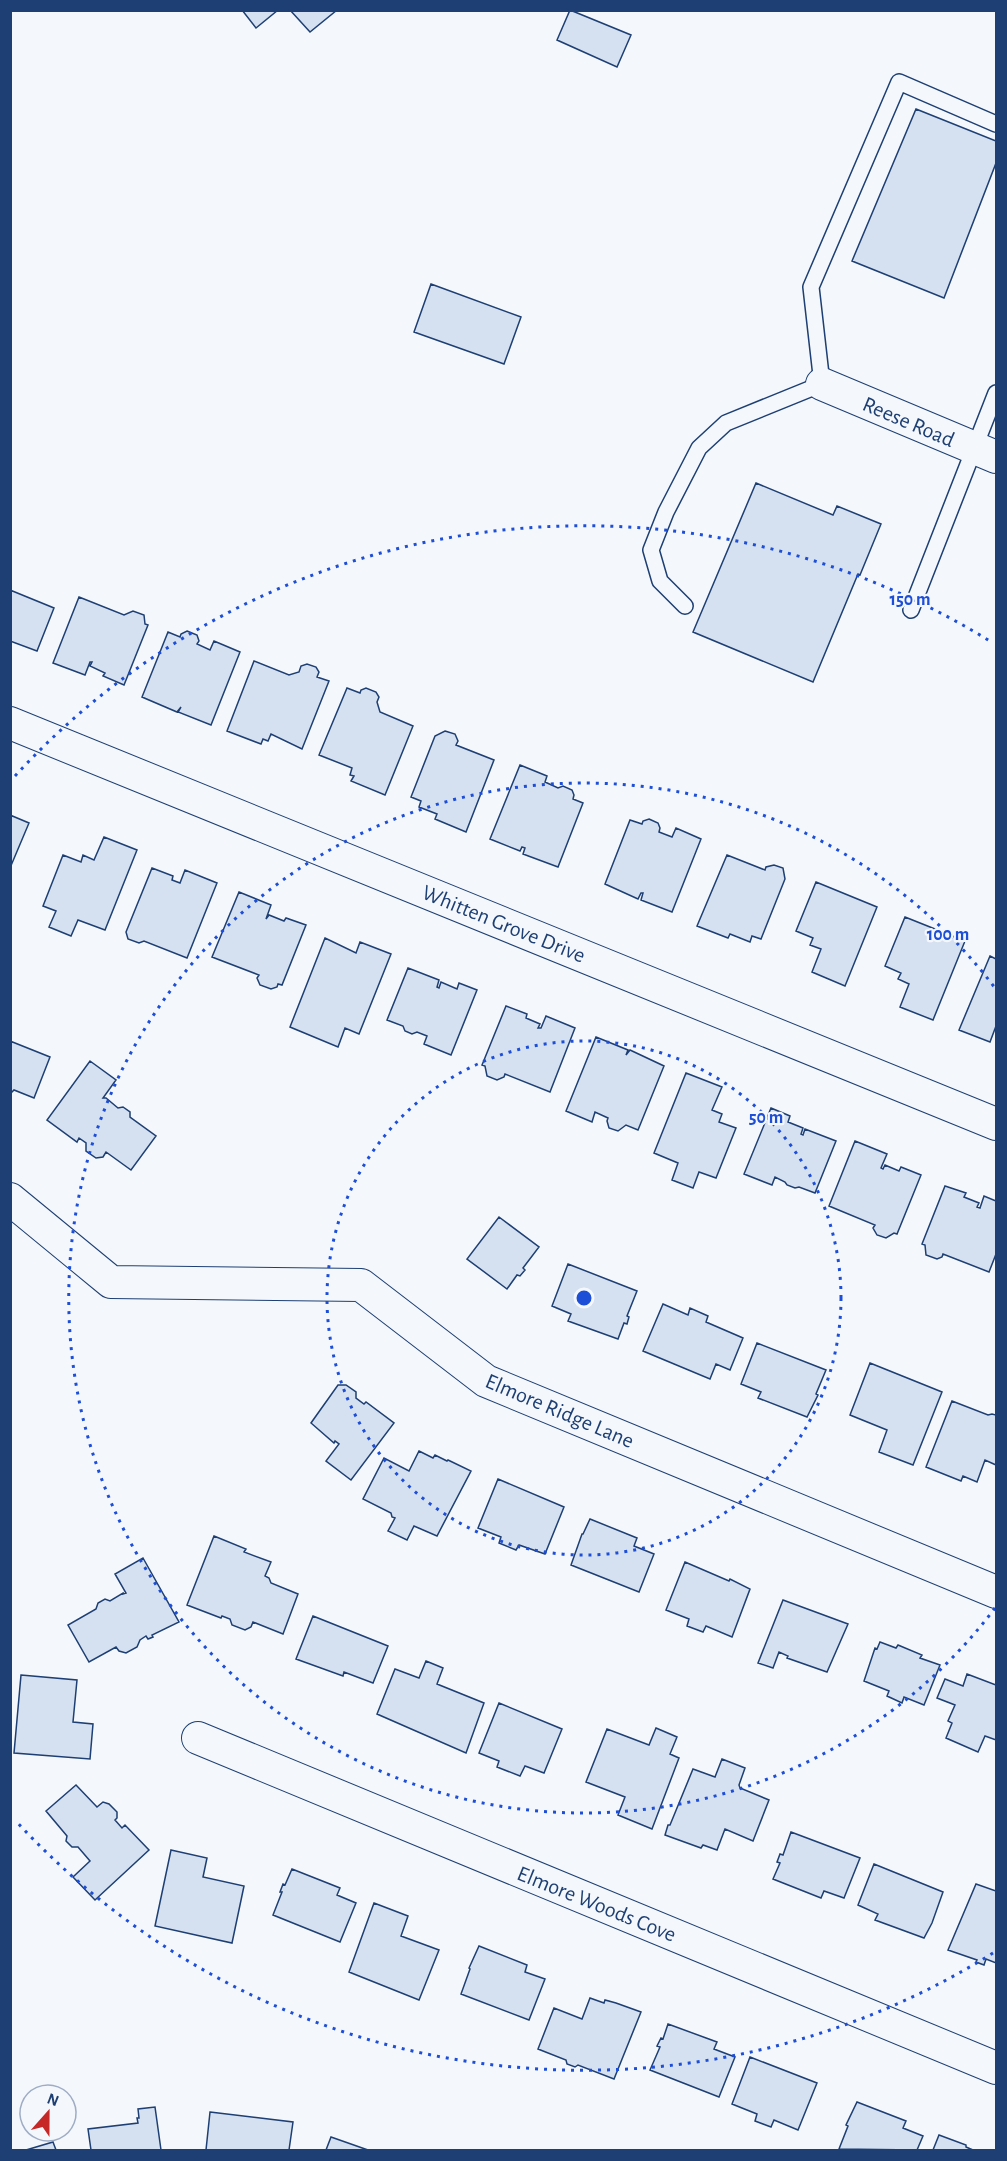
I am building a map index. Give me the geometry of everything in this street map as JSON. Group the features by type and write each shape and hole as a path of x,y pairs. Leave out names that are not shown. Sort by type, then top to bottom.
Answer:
{"street":[{"name":"Reese Road","path":"822,384 986,453"},
{"name":"Whitten Grove Drive","path":"10,723 996,1124"},
{"name":"Elmore Ridge Lane","path":"10,1199 111,1282 361,1285 486,1381 996,1592"},
{"name":"Elmore Woods Cove","path":"198,1738 996,2068"}],"lane":[{"path":"685,606 660,581 651,550 666,512 699,448 726,423 822,384 811,287 899,82 996,124"},
{"path":"911,610 986,453 996,393"}],"building":[{"path":"242,10 278,10 256,28"},
{"path":"290,10 337,10 310,32"},
{"path":"570,10 631,35 617,67 557,40"},
{"path":"916,109 996,141 996,163 944,298 852,261"},
{"path":"431,284 521,317 504,364 414,332"},
{"path":"756,483 833,515 837,506 881,524 813,682 693,632"},
{"path":"10,590 54,608 37,651 10,641"},
{"path":"79,597 124,615 133,611 144,615 145,624 148,625 124,685 103,676 105,673 90,666 92,662 85,675 53,663"},
{"path":"187,631 197,635 199,641 197,644 210,650 214,641 240,652 211,725 178,712 181,707 177,712 142,697 168,632 180,637"},
{"path":"254,661 289,675 299,672 301,666 307,664 316,667 319,672 317,677 329,681 302,749 271,734 268,741 263,739 261,744 227,731"},
{"path":"347,688 360,693 366,688 376,692 379,697 377,702 380,712 413,726 385,795 351,781 354,776 350,775 352,768 319,755"},
{"path":"445,731 455,734 458,741 456,745 494,760 466,832 435,819 437,814 419,807 421,801 411,797 435,736"},
{"path":"520,765 547,776 545,782 558,788 563,786 572,790 573,799 583,803 558,867 523,854 525,848 522,847 520,851 490,839"},
{"path":"10,815 29,823 10,868"},
{"path":"649,819 658,823 659,832 672,837 676,828 701,839 672,912 641,900 643,893 638,899 605,884 630,820 642,824 643,821"},
{"path":"104,837 137,850 105,930 78,920 71,936 49,927 56,911 43,906 63,855 81,862 83,855 94,860"},
{"path":"727,855 765,870 766,867 774,865 783,868 785,879 761,939 752,936 750,942 730,934 728,938 697,926"},
{"path":"152,868 173,876 172,880 180,883 185,870 217,883 187,958 144,941 139,943 128,939 126,932"},
{"path":"816,882 877,907 845,986 812,972 821,949 810,945 813,938 796,931"},
{"path":"239,892 271,905 266,919 269,915 284,921 286,918 306,925 282,985 278,984 277,987 271,989 260,985 257,978 259,975 212,957"},
{"path":"905,917 965,941 933,1020 900,1007 909,984 898,979 901,973 885,966"},
{"path":"325,938 356,953 360,942 391,954 359,1034 345,1028 338,1047 290,1027"},
{"path":"990,956 996,959 996,1026 990,1042 959,1030"},
{"path":"408,968 439,980 437,987 439,988 441,982 457,989 459,983 477,990 451,1055 424,1044 427,1036 417,1032 412,1034 405,1031 403,1026 387,1020"},
{"path":"506,1006 527,1014 526,1018 540,1024 538,1028 541,1028 546,1016 575,1028 550,1092 505,1074 497,1080 487,1076 485,1066 482,1065"},
{"path":"596,1037 628,1050 626,1055 630,1050 664,1066 638,1130 626,1125 618,1131 609,1128 608,1118 595,1112 592,1122 566,1111"},
{"path":"10,1041 50,1057 34,1098 14,1090 10,1094"},
{"path":"90,1061 116,1080 103,1098 118,1108 123,1107 130,1112 130,1117 156,1136 131,1170 106,1152 103,1157 96,1158 86,1151 86,1143 79,1138 77,1142 47,1120"},
{"path":"686,1073 722,1087 712,1110 722,1114 719,1122 736,1128 716,1178 699,1172 693,1188 672,1180 678,1163 654,1153"},
{"path":"771,1108 790,1116 788,1122 803,1128 801,1134 803,1135 805,1129 836,1141 815,1193 787,1185 775,1177 772,1185 744,1174"},
{"path":"855,1141 887,1154 881,1168 883,1169 885,1165 899,1171 901,1167 921,1175 897,1234 894,1233 886,1238 877,1235 873,1228 875,1225 829,1206"},
{"path":"945,1186 966,1193 964,1197 979,1203 977,1207 980,1208 984,1196 996,1201 996,1254 989,1272 943,1254 937,1259 926,1255 925,1245 922,1244"},
{"path":"499,1217 539,1247 523,1268 525,1270 520,1276 517,1275 507,1289 467,1259"},
{"path":"568,1264 637,1291 627,1316 629,1317 627,1324 624,1323 618,1339 568,1321 571,1314 552,1306"},
{"path":"663,1304 688,1315 690,1308 708,1316 706,1322 743,1338 730,1370 716,1364 710,1379 643,1351"},
{"path":"757,1343 826,1370 816,1394 818,1395 807,1417 758,1398 761,1392 741,1384"},
{"path":"870,1363 942,1392 913,1465 879,1452 887,1430 850,1415"},
{"path":"338,1385 346,1385 356,1392 356,1398 364,1404 366,1402 394,1423 351,1480 326,1461 339,1444 335,1441 334,1443 311,1423"},
{"path":"952,1401 988,1415 996,1415 996,1465 985,1460 977,1482 963,1476 961,1481 926,1467"},
{"path":"419,1451 433,1458 435,1455 448,1460 471,1471 437,1536 414,1526 407,1540 388,1531 395,1518 391,1513 363,1499 384,1458 409,1471"},
{"path":"498,1479 564,1507 545,1554 519,1545 516,1550 499,1543 501,1537 478,1528"},
{"path":"590,1519 637,1538 634,1546 654,1554 639,1592 571,1565"},
{"path":"214,1536 246,1549 244,1552 271,1562 265,1576 271,1583 298,1594 283,1634 253,1622 251,1627 245,1630 232,1625 230,1619 222,1616 221,1618 187,1605"},
{"path":"143,1558 179,1622 152,1635 153,1637 148,1639 146,1636 140,1640 137,1647 126,1653 119,1651 116,1647 89,1662 68,1625 96,1609 98,1603 105,1599 110,1601 126,1593 115,1574"},
{"path":"685,1562 750,1589 732,1637 706,1626 703,1632 687,1626 689,1619 666,1610"},
{"path":"783,1600 848,1624 827,1672 787,1658 788,1656 779,1652 773,1668 758,1663"},
{"path":"313,1616 388,1646 373,1683 344,1672 343,1676 296,1659"},
{"path":"880,1642 896,1648 898,1645 922,1655 920,1658 940,1665 924,1705 904,1697 902,1703 887,1696 889,1691 864,1681 875,1648 877,1649"},
{"path":"426,1661 443,1668 437,1684 484,1703 466,1753 377,1714 395,1669 419,1678"},
{"path":"967,1674 996,1685 996,1740 985,1736 978,1752 946,1738 952,1723 948,1721 955,1705 937,1698 945,1679 963,1686"},
{"path":"21,1675 77,1680 73,1722 93,1724 90,1759 14,1753"},
{"path":"499,1703 562,1729 544,1773 525,1766 520,1776 497,1767 499,1761 479,1753"},
{"path":"656,1728 677,1737 670,1754 679,1758 652,1829 618,1815 625,1797 586,1782 607,1729 649,1745"},
{"path":"722,1759 745,1768 740,1788 769,1800 753,1841 725,1829 717,1850 703,1845 701,1848 665,1835 693,1769 715,1777"},
{"path":"76,1785 97,1807 103,1802 109,1804 117,1812 115,1820 122,1828 125,1825 149,1850 95,1900 73,1877 90,1861 78,1847 72,1847 66,1841 67,1836 46,1811"},
{"path":"791,1832 860,1858 844,1898 824,1891 821,1898 773,1879 780,1863 777,1862 780,1854 783,1855"},
{"path":"171,1850 207,1858 203,1877 244,1886 232,1943 155,1926"},
{"path":"874,1864 943,1892 924,1938 875,1920 878,1914 858,1905"},
{"path":"292,1869 340,1888 337,1895 356,1903 340,1942 273,1915 283,1884 285,1885"},
{"path":"976,1884 996,1891 996,1963 986,1959 984,1965 976,1962 977,1960 948,1950"},
{"path":"374,1903 408,1916 401,1936 439,1950 419,2000 349,1972"},
{"path":"479,1946 527,1965 525,1972 545,1979 529,2020 461,1994"},
{"path":"590,1998 604,2003 605,2000 616,2003 641,2012 614,2079 578,2065 575,2067 567,2064 566,2060 538,2049 554,2008 582,2019"},
{"path":"668,2024 717,2042 714,2049 735,2057 719,2097 650,2070 660,2047 657,2046 661,2038 663,2039"},
{"path":"750,2057 817,2083 798,2130 774,2120 771,2127 755,2121 757,2114 732,2104"},
{"path":"857,2102 906,2121 903,2128 923,2136 917,2150 839,2149 848,2126 846,2125"},
{"path":"155,2107 161,2150 91,2150 88,2129 138,2123 138,2109"},
{"path":"210,2112 293,2122 289,2150 206,2150"},
{"path":"939,2135 966,2145 973,2150 933,2150"},
{"path":"331,2137 368,2150 326,2150"},
{"path":"53,2143 56,2150 26,2150"}]}
